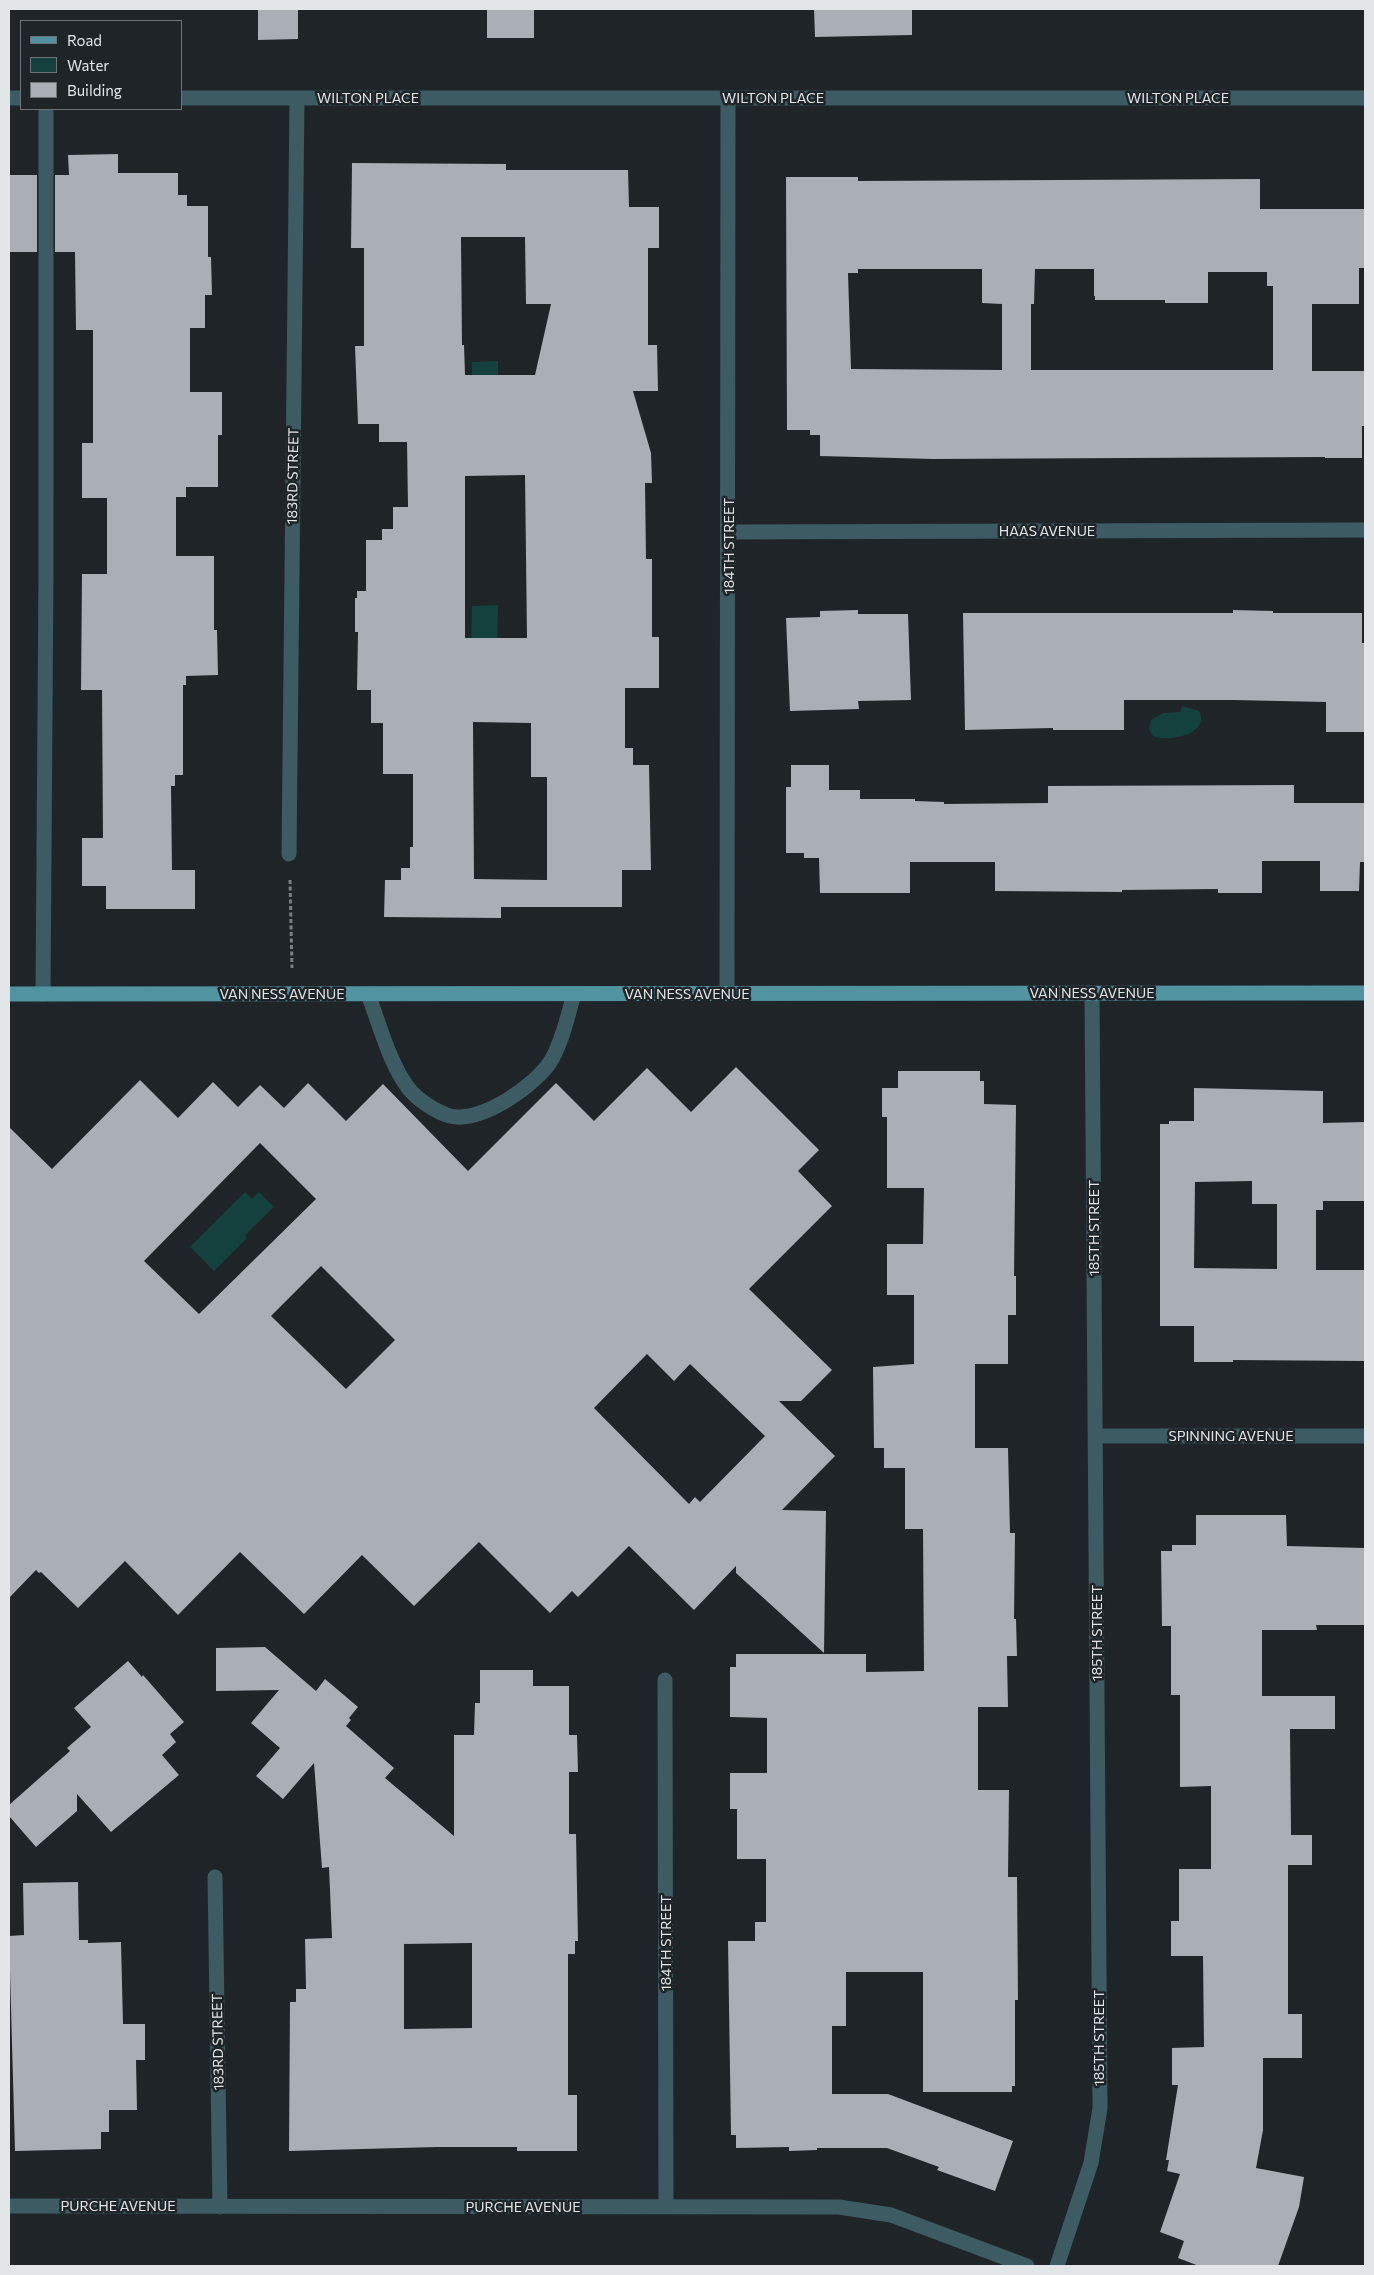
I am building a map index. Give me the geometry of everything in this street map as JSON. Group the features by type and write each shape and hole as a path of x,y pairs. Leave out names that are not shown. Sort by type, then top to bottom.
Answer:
{"main road":[{"name":"VAN NESS AVENUE","path":"9,994 1365,993"}],"street":[{"name":"WILTON PLACE","path":"182,98 1365,98"},
{"name":"183RD STREET","path":"289,854 297,98"},
{"name":"184TH STREET","path":"727,994 728,98"},
{"path":"43,994 46,110"},
{"name":"HAAS AVENUE","path":"729,532 1365,530"},
{"name":"185TH STREET","path":"1057,2266 1091,2163 1100,2108 1092,993"},
{"path":"368,994 396,1068 409,1089 430,1106 451,1116 474,1114 493,1109 537,1078 552,1060 560,1042 574,994"},
{"name":"SPINNING AVENUE","path":"1096,1436 1365,1436"},
{"name":"184TH STREET","path":"665,1680 666,2206"},
{"name":"183RD STREET","path":"215,1878 220,2206"},
{"name":"PURCHE AVENUE","path":"9,2206 839,2206 891,2215 1027,2266"}],"path":[{"path":"289,854 293,994"}],"water":[{"path":"498,361 498,425 472,405 472,362"},
{"path":"498,605 497,669 471,649 472,606"},
{"path":"1182,706 1199,711 1201,719 1199,726 1186,735 1177,737 1160,738 1153,736 1149,729 1151,720 1163,713 1180,712"},
{"path":"245,1192 252,1199 259,1192 274,1207 245,1235 247,1238 214,1271 190,1247"}],"building":[{"path":"258,9 298,9 298,39 258,40"},
{"path":"487,9 534,9 534,38 487,38"},
{"path":"814,9 912,9 912,35 815,37"},
{"path":"118,154 118,173 178,173 178,195 187,195 187,206 208,206 208,257 211,257 212,295 205,295 205,328 190,328 190,392 222,392 222,435 218,435 218,487 186,487 186,497 176,497 176,556 214,556 214,630 217,630 218,675 186,676 186,685 183,685 183,775 175,775 175,786 171,786 172,870 195,870 195,909 106,909 106,886 82,886 82,838 103,838 102,690 81,690 82,574 107,574 107,498 82,498 82,443 93,443 93,330 76,330 75,252 55,252 55,175 69,175 68,155"},
{"path":"352,163 506,164 506,170 628,170 629,207 659,207 659,248 648,248 648,345 657,345 658,391 633,391 651,453 652,483 645,483 646,559 652,559 652,637 659,637 659,688 625,688 625,748 633,748 633,765 649,765 651,870 622,870 622,907 501,907 501,918 384,917 385,880 401,880 401,868 410,868 410,847 413,847 413,774 383,774 383,723 371,723 371,690 357,690 358,632 355,632 355,598 357,598 357,591 366,591 366,540 382,540 382,529 393,529 393,507 408,507 407,442 379,442 379,424 358,424 355,346 364,346 364,248 351,248","holes":["461,237 525,237 526,304 551,304 535,375 465,375 464,345 462,345","525,475 527,638 465,638 465,476","473,722 531,723 531,777 547,777 547,880 474,879"]},
{"path":"9,175 37,175 37,252 9,252"},
{"path":"786,177 858,177 858,181 1260,179 1260,209 1365,209 1365,268 1359,268 1359,304 1312,304 1312,371 1365,371 1365,426 1362,426 1362,458 933,459 820,456 820,435 810,435 810,430 787,430","holes":["858,269 982,269 982,303 1002,304 1002,370 851,369 848,273 858,273","1035,269 1094,269 1095,300 1165,300 1165,303 1208,303 1208,272 1267,272 1267,286 1273,286 1273,370 1031,370 1031,304 1034,304"]},
{"path":"858,610 858,614 908,614 911,700 858,701 859,709 790,711 786,618 820,617 820,611"},
{"path":"1233,610 1273,611 1273,613 1362,613 1362,643 1365,643 1365,732 1326,732 1326,702 1233,700 1124,700 1124,730 1053,730 1053,728 965,730 963,613 1233,613"},
{"path":"791,765 829,765 829,790 860,790 860,799 915,799 915,801 944,802 944,804 1048,803 1048,786 1294,785 1294,803 1365,803 1365,862 1360,862 1359,891 1320,891 1320,861 1262,861 1262,893 1218,893 1218,889 1122,890 1122,892 995,891 995,862 910,862 910,893 820,893 819,858 804,858 804,853 786,853 786,787 791,787"},
{"path":"736,1067 819,1150 798,1171 832,1206 749,1289 832,1370 801,1401 779,1401 835,1456 782,1510 826,1511 824,1653 736,1573 736,1566 694,1610 629,1546 578,1597 572,1591 550,1613 479,1542 414,1606 362,1555 304,1614 240,1552 178,1615 125,1561 78,1608 41,1572 39,1573 36,1570 9,1598 9,1127 52,1169 140,1080 178,1118 213,1082 238,1107 260,1085 284,1108 308,1083 346,1121 383,1084 468,1171 556,1083 594,1121 647,1068 691,1112","holes":["260,1143 316,1199 199,1314 144,1261","321,1266 395,1340 346,1389 271,1316","647,1354 674,1381 690,1364 765,1436 700,1502 695,1497 689,1504 594,1408"]},
{"path":"898,1071 980,1071 980,1081 984,1081 984,1104 1016,1105 1014,1276 1016,1276 1016,1315 1008,1315 1008,1364 975,1364 975,1448 1008,1448 1010,1533 1015,1533 1014,1619 1016,1619 1017,1656 1007,1656 1008,1707 978,1707 978,1790 1009,1790 1008,1877 1017,1877 1018,2000 1015,2000 1015,2086 1012,2086 1012,2092 923,2092 923,1972 846,1972 846,2026 832,2026 832,2094 888,2094 1013,2141 995,2191 937,2170 939,2167 887,2148 817,2148 817,2150 789,2151 789,2147 736,2148 736,2135 731,2135 728,1941 755,1941 755,1922 766,1922 766,1859 737,1859 737,1809 730,1809 730,1773 767,1773 767,1718 730,1717 730,1667 736,1667 736,1654 866,1654 866,1672 924,1671 923,1529 905,1529 905,1468 884,1468 884,1448 874,1448 873,1367 914,1364 914,1295 887,1295 887,1244 923,1244 924,1188 887,1188 887,1117 882,1117 882,1088 898,1088"},
{"path":"1194,1088 1323,1091 1323,1123 1365,1122 1365,1201 1323,1201 1323,1210 1316,1210 1316,1270 1365,1270 1365,1361 1233,1360 1233,1362 1194,1362 1194,1326 1160,1326 1160,1124 1169,1124 1169,1121 1194,1121","holes":["1252,1181 1252,1204 1277,1204 1277,1269 1194,1268 1195,1182"]},
{"path":"1196,1515 1286,1515 1287,1546 1365,1548 1365,1625 1316,1625 1317,1630 1262,1630 1262,1696 1335,1696 1335,1729 1290,1729 1291,1835 1312,1835 1312,1865 1288,1865 1288,2014 1302,2014 1302,2058 1263,2058 1263,2130 1256,2168 1304,2177 1299,2207 1278,2266 1199,2266 1178,2258 1184,2241 1160,2232 1180,2174 1167,2171 1169,2160 1166,2160 1178,2085 1172,2085 1172,2048 1204,2047 1203,1956 1171,1956 1171,1921 1179,1921 1179,1869 1211,1869 1211,1786 1180,1787 1180,1695 1171,1695 1171,1626 1162,1626 1161,1551 1172,1551 1172,1545 1196,1545"},
{"path":"265,1647 316,1691 325,1679 358,1707 349,1718 351,1720 346,1726 394,1768 385,1778 454,1836 454,1735 474,1735 475,1703 480,1703 480,1670 533,1670 533,1686 569,1686 569,1735 577,1735 578,1772 569,1772 569,1834 576,1834 578,1941 575,1941 575,1954 568,1954 568,2095 577,2095 577,2151 517,2151 517,2147 437,2147 289,2151 290,2002 296,2002 296,1989 306,1989 305,1939 332,1938 329,1867 322,1868 314,1763 283,1799 256,1776 280,1748 251,1723 279,1690 216,1691 216,1648","holes":["472,1943 472,2028 404,2029 404,1944"]},
{"path":"128,1661 142,1677 143,1675 184,1722 170,1734 176,1742 162,1755 179,1775 111,1832 77,1794 77,1811 36,1847 9,1816 9,1805 70,1751 67,1748 91,1727 74,1708"},
{"path":"78,1882 79,1940 88,1940 88,1943 121,1942 123,2024 145,2024 145,2060 136,2060 137,2110 109,2110 109,2132 101,2132 101,2149 15,2151 9,1936 24,1935 23,1883"}]}
